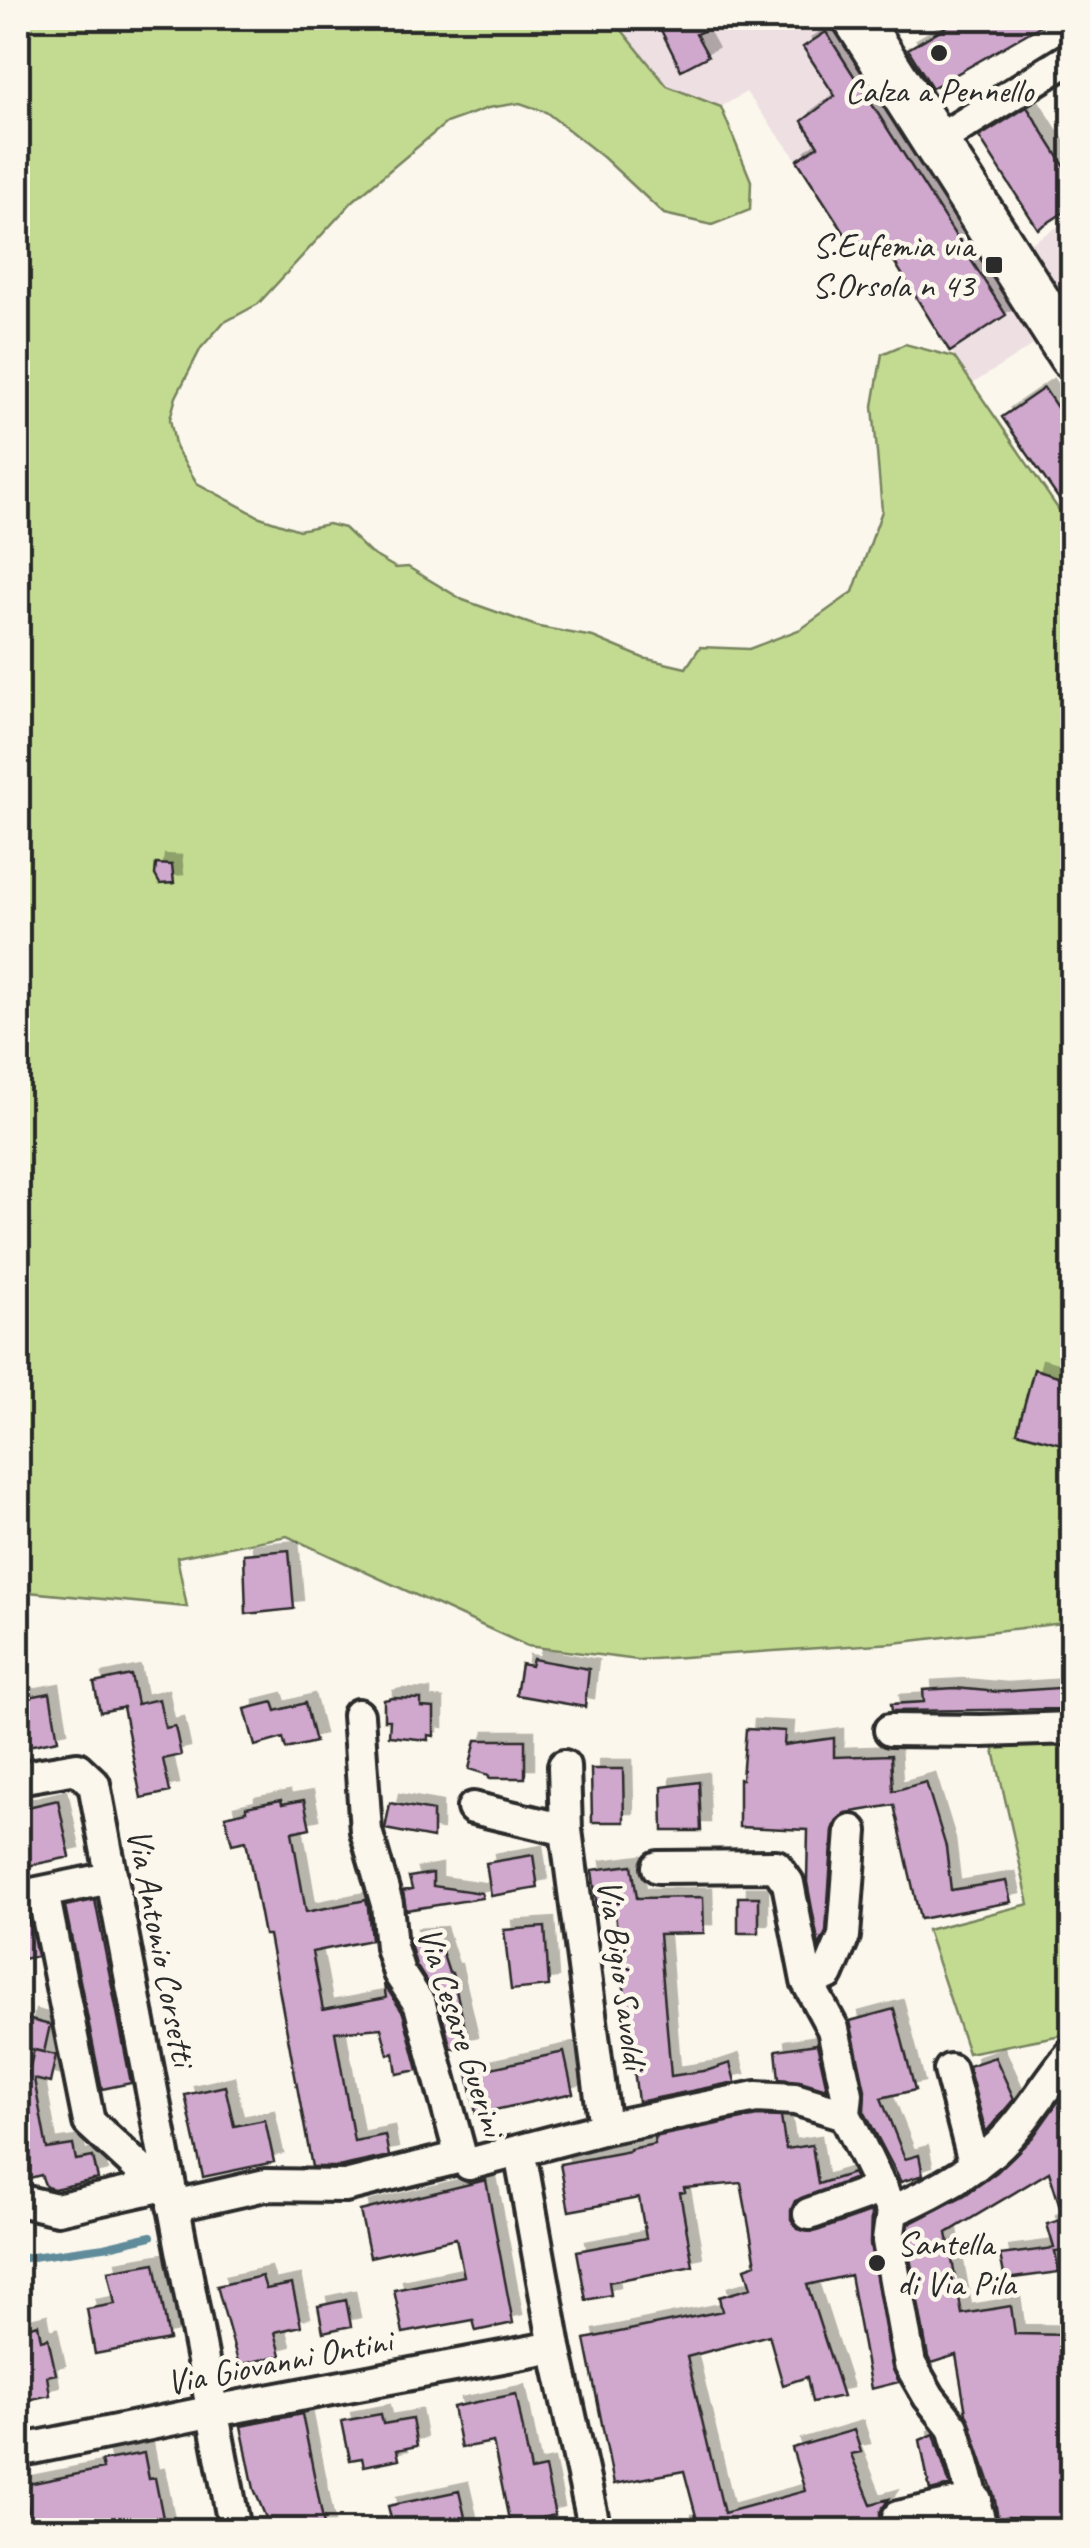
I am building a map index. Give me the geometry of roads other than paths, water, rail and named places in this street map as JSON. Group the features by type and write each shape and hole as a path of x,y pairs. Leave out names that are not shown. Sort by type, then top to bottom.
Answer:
{"street":[{"path":"856,18 1072,356"},
{"path":"937,141 1072,58"},
{"name":"Via Cesare Guerini","path":"358,1714 366,1830 386,1904 391,1947 399,1973 420,2005 461,2157 468,2164 606,2128 756,2098 795,2098 845,2114"},
{"path":"890,1730 1072,1728"},
{"name":"Via Bigio Savoldi","path":"564,1766 566,1830 606,2128"},
{"name":"Via Antonio Corsetti","path":"18,1778 77,1768 94,1784 236,2530"},
{"path":"472,1808 566,1830"},
{"path":"808,1981 828,1974 844,1936 852,1831"},
{"path":"658,1867 776,1866 788,1883 808,1981 834,2029 846,2094 845,2114 887,2200 888,2241 910,2364 928,2397 954,2428 982,2530"},
{"path":"110,1878 30,1895 89,2122 171,2195"},
{"path":"810,2214 887,2200 975,2166 1011,2134 1072,2053"},
{"path":"950,2070 975,2166"},
{"path":"18,2200 57,2209 266,2186 345,2186 461,2157"},
{"path":"523,2169 596,2530"},
{"name":"Via Giovanni Ontini","path":"18,2451 214,2410 556,2347"},
{"path":"898,2517 976,2500"}],"waterway":[{"path":"18,2259 151,2236"}],"place":[{"name":"Calza a Pennello","path":"939,53"},
{"name":"S.Eufemia via S.Orsola n 43","path":"994,265"},
{"name":"Santella di Via Pila","path":"877,2263"}]}
